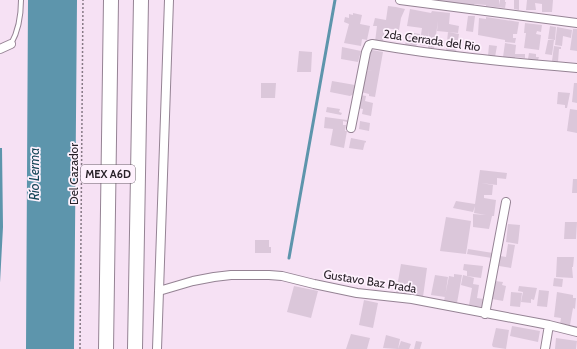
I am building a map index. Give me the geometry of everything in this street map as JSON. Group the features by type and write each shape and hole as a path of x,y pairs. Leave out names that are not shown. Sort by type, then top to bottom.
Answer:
{"highway":[{"name":"MEX A6D","path":"106,349 111,0"},
{"name":"MEX A6D","path":"135,349 141,0"}],"street":[{"path":"157,349 169,0"},
{"path":"400,0 577,23"},
{"path":"0,49 11,44"},
{"name":"2da Cerrada del Rio","path":"351,128 366,52 372,44 406,50 498,61 577,68"},
{"path":"485,314 506,202"},
{"name":"Gustavo Baz Prada","path":"159,291 193,281 214,277 231,275 282,276 343,290 412,299 577,332"},
{"path":"545,349 548,325"}],"lane":[{"path":"11,44 19,24 21,0"}],"path":[{"name":"Del Cazador","path":"80,349 82,0"}],"water":[{"name":"Río Lerma","path":"28,0 77,0 74,349 26,349"},
{"path":"0,148 2,148 3,227 0,283"}],"building":[{"path":"440,0 486,0 486,5 453,3"},
{"path":"486,0 499,0 499,5 500,0 505,0 505,8 486,6"},
{"path":"514,0 519,0 519,10 514,9"},
{"path":"527,0 553,0 552,12 542,12 542,4 535,3 536,10 526,10"},
{"path":"388,6 405,9 401,18 399,30 385,28 383,43 375,42 377,26 373,26 375,18 386,20"},
{"path":"410,9 431,13 432,11 450,13 449,24 459,26 458,33 437,31 438,21 434,49 428,48 429,31 427,46 420,45 420,43 417,43 416,47 405,45 408,32 420,34 420,41 422,28 407,26"},
{"path":"353,13 362,15 360,24 370,26 367,40 362,39 361,46 344,43 349,24 344,22 345,17 349,18 349,14 353,15"},
{"path":"468,16 475,16 473,32 466,31"},
{"path":"486,17 519,22 517,34 513,34 513,38 516,38 515,43 478,35 479,18 486,19"},
{"path":"525,23 542,25 541,32 537,31 536,34 541,35 539,50 524,48 526,33 524,33"},
{"path":"550,26 556,27 555,40 548,39"},
{"path":"557,27 572,30 571,38 563,36 562,46 555,45"},
{"path":"573,29 577,29 577,51 570,50"},
{"path":"448,32 459,34 456,52 446,51"},
{"path":"548,40 554,40 552,55 545,54"},
{"path":"505,43 516,45 515,54 525,54 525,58 515,57 515,59 503,57"},
{"path":"489,45 497,46 495,57 488,56"},
{"path":"554,46 561,47 561,49 559,49 558,62 552,61"},
{"path":"342,47 361,51 358,62 341,59"},
{"path":"372,50 383,52 375,97 361,92 364,70 373,71 366,70 369,51"},
{"path":"299,51 312,52 311,72 297,72"},
{"path":"529,53 536,54 536,57 539,57 538,60 528,59"},
{"path":"332,81 355,85 354,94 350,96 330,92"},
{"path":"261,83 276,83 275,98 261,98"},
{"path":"574,83 577,83 577,103 572,102"},
{"path":"558,92 570,93 567,108 565,108 565,105 557,104"},
{"path":"360,95 366,96 365,101 373,103 371,116 362,114 363,109 357,108"},
{"path":"327,107 340,109 339,112 342,113 341,115 326,112"},
{"path":"570,109 577,110 577,133 567,131"},
{"path":"325,117 347,120 347,122 343,121 343,125 346,125 345,131 347,131 344,148 330,145 333,129 324,128"},
{"path":"360,121 370,123 369,131 359,129"},
{"path":"351,138 366,141 363,150 349,148"},
{"path":"480,170 507,173 506,179 497,178 497,185 481,183 493,185 492,195 484,195 484,198 496,200 494,216 492,216 489,229 473,227 473,214 486,215 474,213 475,206 473,212 453,208 456,201 475,204"},
{"path":"573,179 577,179 577,193 572,193"},
{"path":"446,217 471,221 466,254 440,251"},
{"path":"565,222 577,222 576,239 564,239"},
{"path":"508,224 520,225 518,244 506,242"},
{"path":"255,240 269,240 271,253 255,253"},
{"path":"508,244 515,245 511,268 499,266 500,256 506,257"},
{"path":"468,249 493,253 492,258 467,254"},
{"path":"557,257 574,257 572,267 573,278 556,277"},
{"path":"401,264 427,268 423,297 396,293"},
{"path":"464,264 483,266 481,278 467,276 467,271 463,270"},
{"path":"454,274 462,275 457,303 444,301 449,276 454,277"},
{"path":"435,275 448,277 445,297 431,295"},
{"path":"463,275 474,278 473,284 479,285 477,298 484,299 483,307 469,305 472,288 461,285"},
{"path":"554,278 563,279 562,287 553,286"},
{"path":"495,281 503,282 502,285 506,286 503,301 492,299"},
{"path":"294,286 318,291 311,318 287,312"},
{"path":"519,286 537,288 534,300 531,299 531,303 521,302 523,292 518,291"},
{"path":"539,290 549,291 547,307 537,306"},
{"path":"511,292 522,293 520,307 510,306"},
{"path":"557,292 573,295 573,298 576,298 575,309 573,308 570,325 560,324 561,318 554,317"},
{"path":"364,300 378,303 373,328 359,325"},
{"path":"512,326 540,331 538,342 510,336"},
{"path":"496,328 509,330 506,349 493,347 492,345"},
{"path":"351,334 370,338 367,349 346,349"},
{"path":"386,335 400,339 398,349 383,348"},
{"path":"556,338 577,341 576,349 555,349"},
{"path":"401,341 411,344 409,349 398,349"},
{"path":"416,341 422,342 420,349 414,349"}],"waterway":[{"path":"289,258 335,0"}]}
